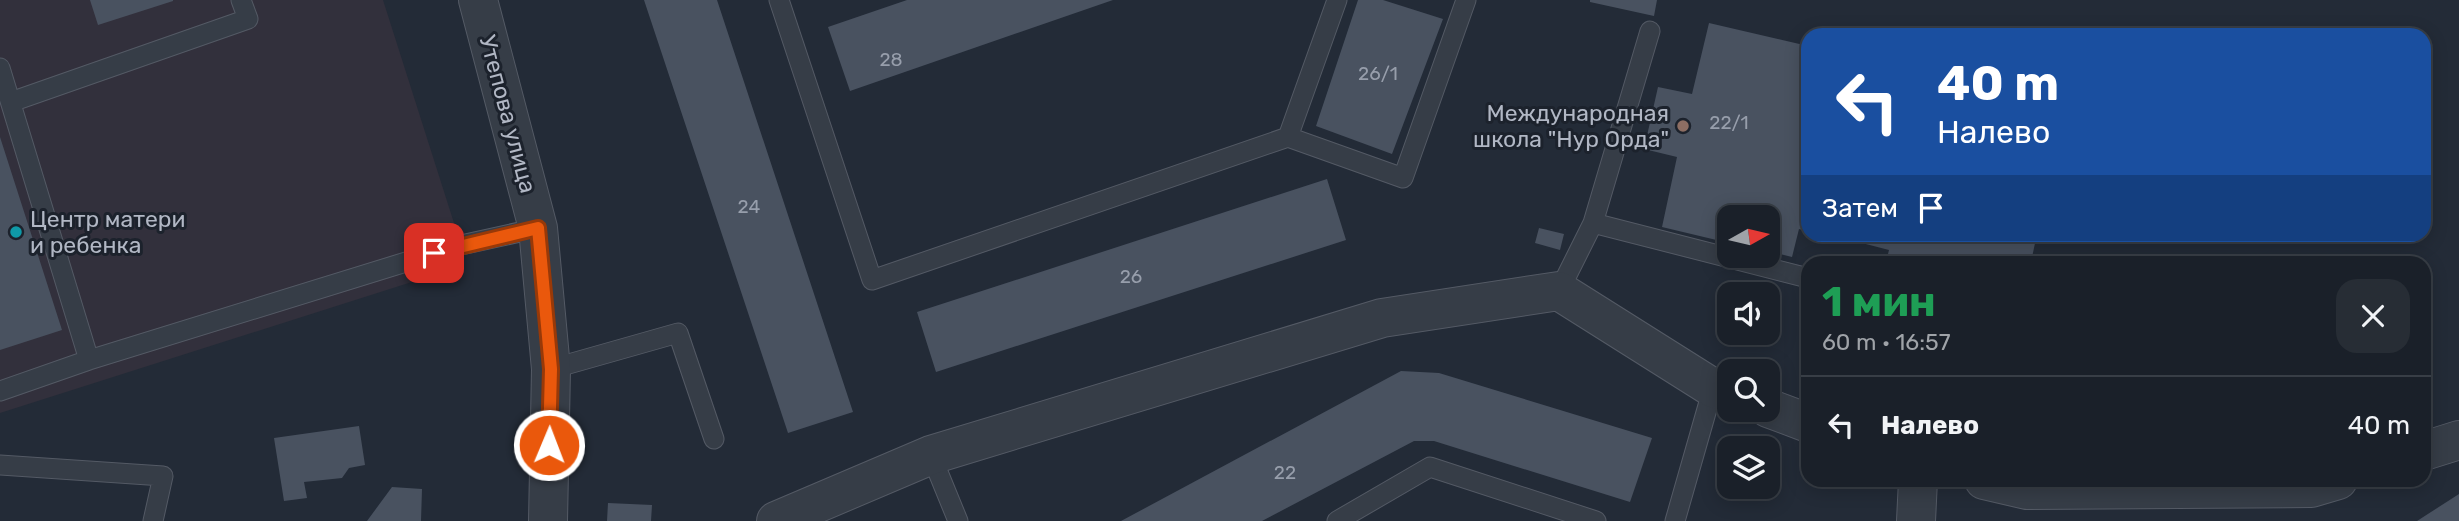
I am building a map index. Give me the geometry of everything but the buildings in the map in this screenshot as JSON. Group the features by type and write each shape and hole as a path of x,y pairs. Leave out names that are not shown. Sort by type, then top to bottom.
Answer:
{"street":[{"name":"Утепова улица","path":"478,0 538,228 551,369 548,521"},
{"path":"776,521 931,454 1381,318 1559,291 1717,389"},
{"path":"1780,412 1801,420"},
{"path":"2431,449 2459,440"},
{"path":"1916,521 1918,487"},
{"path":"2017,487 2314,487"}],"lane":[{"path":"11,102 247,19 241,0"},
{"path":"779,0 872,280 1288,137 1403,178 1466,0"},
{"path":"1288,137 1337,0"},
{"path":"1559,291 1593,223 1650,31"},
{"path":"0,68 89,360"},
{"path":"1593,223 1801,276"},
{"path":"0,391 89,360 461,245 538,228"},
{"path":"551,369 678,333 714,439"},
{"path":"1675,521 1717,402"},
{"path":"931,454 958,521"},
{"path":"0,465 163,476 153,521"},
{"path":"1337,521 1430,467 1596,521"}],"shaded area":[{"path":"0,0 383,0 461,245 462,266 0,413"}],"place":[{"name":"Международная школа \"Нур Орда\"","path":"1683,126"},
{"name":"Центр матери и ребенка","path":"16,232"}],"route":[{"path":"434,253 538,228 551,369 549,445"}]}
